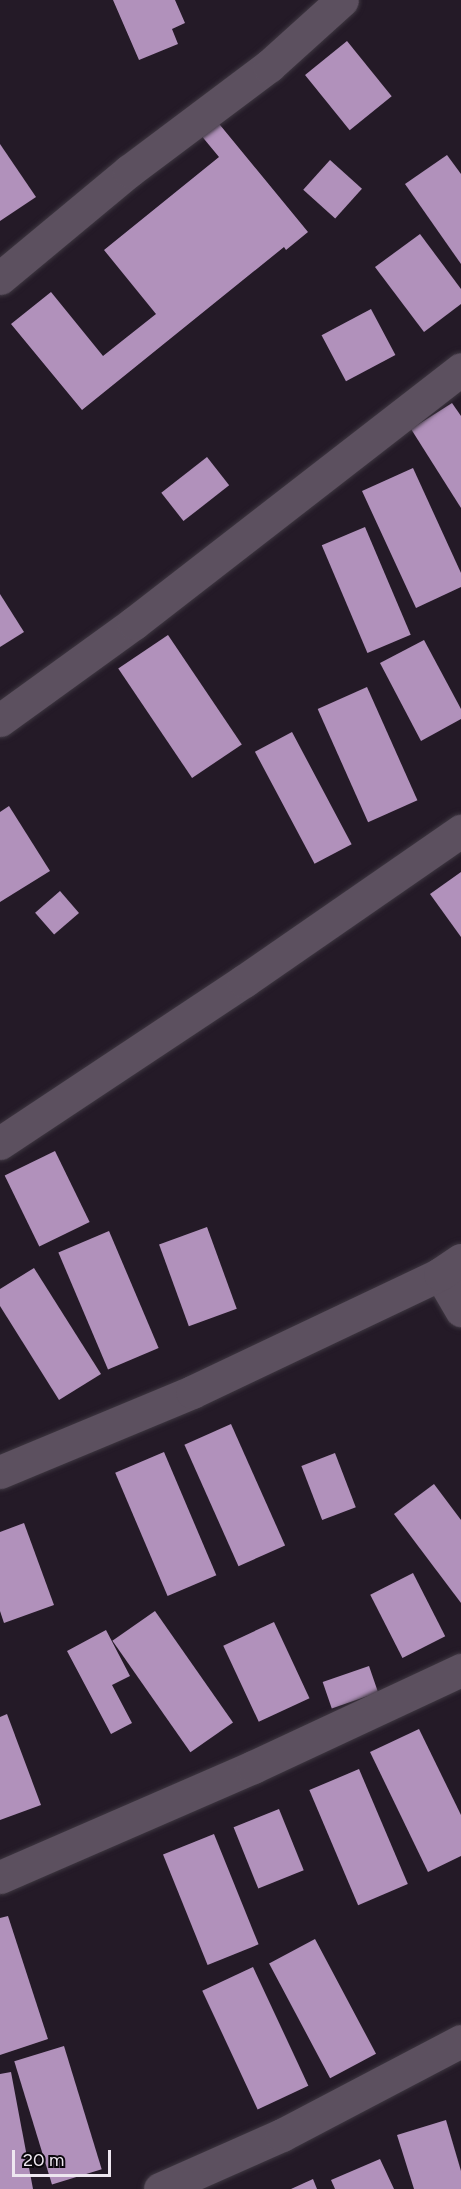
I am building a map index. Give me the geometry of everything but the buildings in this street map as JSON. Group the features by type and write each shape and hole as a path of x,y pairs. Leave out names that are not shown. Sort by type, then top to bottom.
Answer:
{"street":[{"path":"0,278 129,171 269,66 342,0"},
{"path":"0,720 134,622 461,369"},
{"path":"0,1143 244,981 461,831"},
{"path":"0,1472 192,1392 450,1267 461,1310"},
{"path":"0,1877 253,1767 461,1670"},
{"path":"160,2189 282,2135 461,2041"}]}
